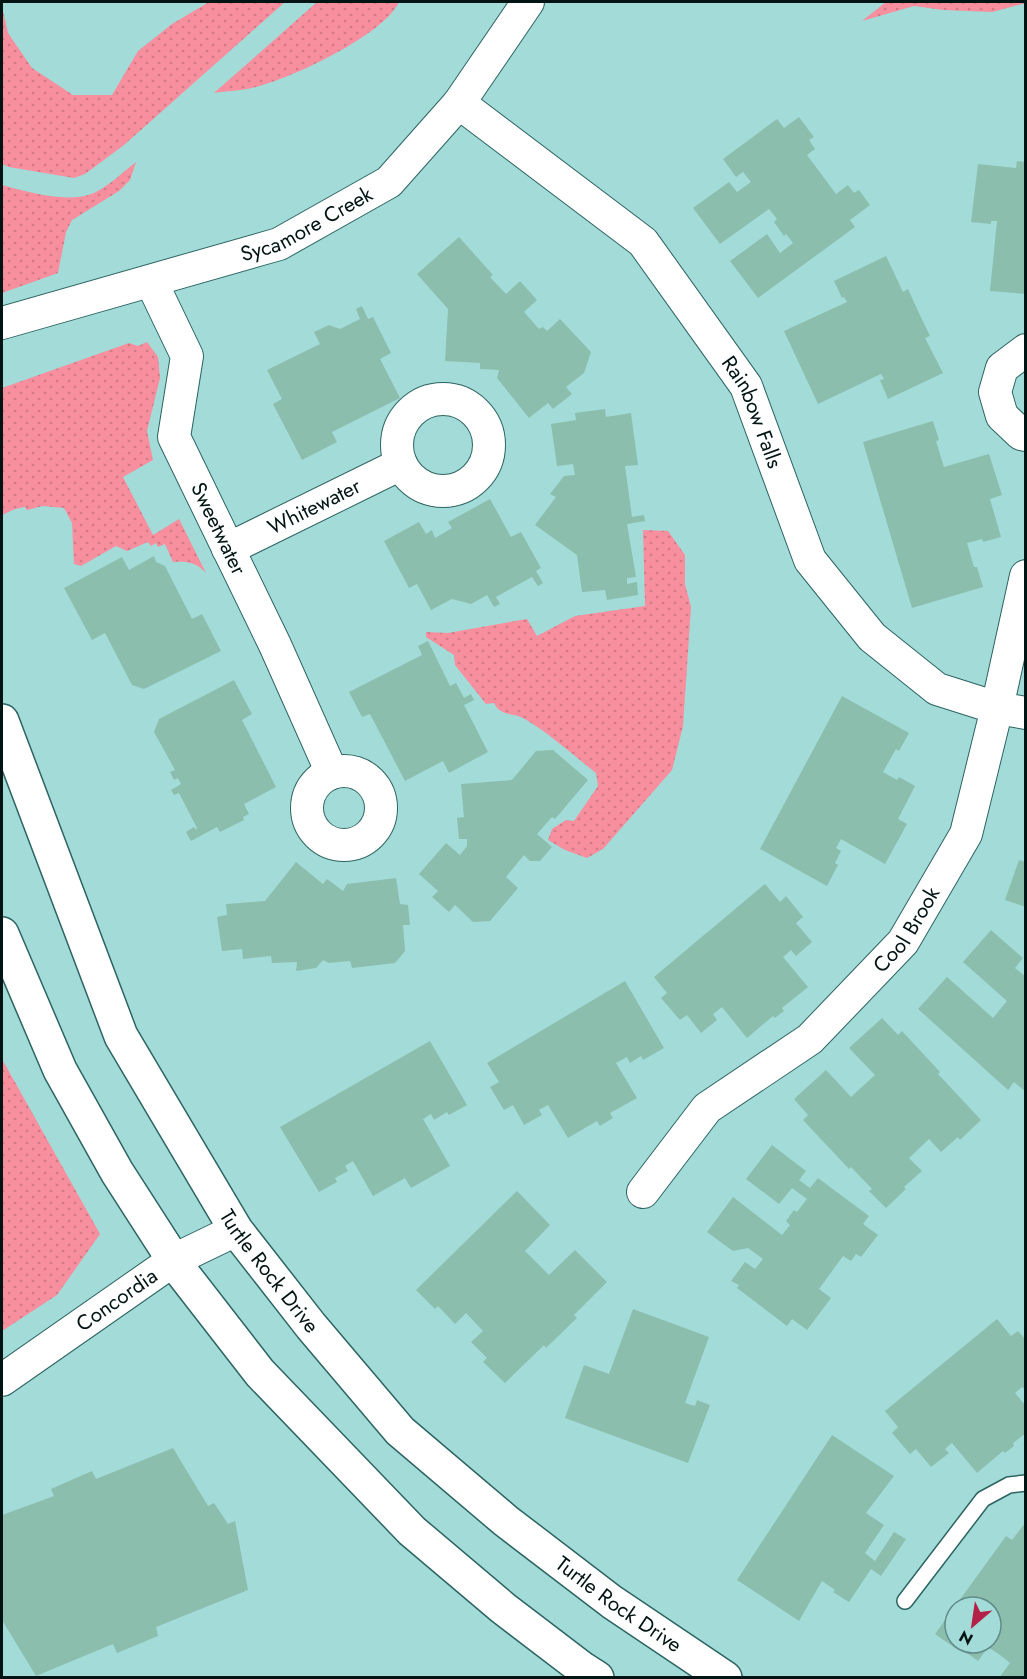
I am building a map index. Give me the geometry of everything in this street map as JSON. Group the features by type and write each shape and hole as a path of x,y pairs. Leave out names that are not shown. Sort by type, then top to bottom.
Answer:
{"street":[{"name":"Sycamore Creek","path":"2,323 279,244 389,182 459,103 528,2"},
{"name":"Rainbow Falls","path":"459,103 643,242 746,386 810,560 872,637 937,688 1011,711"},
{"name":"Sweetwater","path":"151,281 187,356 174,437 275,645 332,773"},
{"path":"1026,351 1002,368 994,392 1002,416 1026,435"},
{"name":"Whitewater","path":"228,549 401,464"},
{"name":"Cool Brook","path":"643,1192 707,1108 810,1039 903,942 966,834 1011,711 1026,576"},
{"name":"Turtle Rock Drive","path":"2,721 121,1036 236,1230 311,1326 400,1431 506,1521 603,1595 725,1677"},
{"path":"2,934 60,1070 117,1172 174,1260 260,1373 412,1531 503,1608 583,1669 597,1677"},
{"name":"Concordia","path":"2,1380 174,1260 236,1230"}],"lane":[{"path":"905,1602 982,1499 1009,1485 1026,1483"}],"shaded area":[{"path":"209,2 285,2 124,145 85,174 74,178 2,164 2,6 8,33 32,68 73,95 112,95 138,51 172,24"},
{"path":"317,2 399,2 390,15 374,29 333,55 268,83 242,90 214,93"},
{"path":"886,2 1026,3 992,12 914,6 862,21"},
{"path":"136,162 130,180 119,191 72,220 66,232 58,273 2,293 2,185 48,196 84,196 105,187"},
{"path":"147,342 158,357 160,378 147,431 153,460 123,477 153,535 179,519 206,573 199,566 191,563 173,562 165,544 158,547 156,543 151,546 148,542 127,551 116,546 81,566 74,564 72,523 64,508 43,506 27,510 25,507 2,515 2,388 129,343 138,346"},
{"path":"643,530 668,531 685,555 685,584 691,607 683,726 672,770 603,849 587,858 565,850 548,840 552,829 566,820 574,821 598,786 596,773 525,719 500,710 494,703 486,704 455,665 454,655 426,637 426,632 448,633 527,619 537,636 575,616 645,606"},
{"path":"2,1059 100,1234 57,1295 2,1331"}],"building":[{"path":"799,117 814,137 809,140 815,149 807,155 836,194 848,185 854,193 859,190 870,205 850,220 855,227 758,298 730,261 767,234 780,253 793,243 786,234 784,236 774,222 777,219 769,209 720,244 693,208 729,182 737,192 751,182 743,172 736,177 723,159 777,119 784,128"},
{"path":"1017,161 1026,162 1026,294 990,291 997,221 991,221 991,224 971,222 978,164 1016,168"},
{"path":"459,237 493,275 490,277 506,294 520,281 537,300 524,312 539,329 543,327 547,331 560,319 591,352 584,373 566,387 572,394 553,409 548,403 529,418 497,378 499,370 480,369 480,363 445,361 448,309 417,274"},
{"path":"886,256 903,292 908,289 930,336 925,338 943,373 888,399 880,380 884,379 881,374 818,404 784,331 847,302 844,297 842,298 834,281"},
{"path":"362,306 368,319 373,317 391,353 380,359 400,398 332,432 337,442 302,460 273,404 282,399 267,370 320,344 314,332 329,325 340,329 360,319 356,309"},
{"path":"605,409 606,417 631,413 638,465 625,466 632,517 644,515 645,521 627,524 636,577 627,578 627,584 637,582 638,595 607,600 605,590 582,592 577,555 535,525 556,497 550,494 564,476 575,475 573,464 557,466 551,424 576,420 575,413"},
{"path":"933,421 944,467 989,454 1002,495 990,499 1001,537 967,543 983,587 912,608 863,442"},
{"path":"490,499 511,537 521,532 541,568 536,571 543,583 538,586 532,577 496,597 500,604 494,607 487,595 471,604 452,599 431,610 417,584 409,588 384,541 419,522 426,534 432,530 435,538 452,528 448,522"},
{"path":"154,556 156,562 165,566 192,619 202,614 221,651 144,689 132,685 105,633 92,640 64,588 122,557 129,570"},
{"path":"428,641 450,686 456,683 464,698 471,694 474,700 464,705 488,752 449,773 443,761 405,781 370,714 362,717 349,692 422,655 418,646"},
{"path":"234,680 252,714 242,720 276,787 244,804 249,814 243,817 244,820 220,832 217,827 191,841 186,832 194,827 196,830 197,828 179,793 174,795 171,790 181,784 178,778 174,780 170,772 175,770 154,732 159,719"},
{"path":"842,696 909,733 899,751 896,749 883,772 897,780 899,777 915,786 898,819 907,824 885,864 841,839 836,848 841,851 835,863 838,865 827,886 760,849"},
{"path":"553,750 588,780 555,819 552,817 537,834 552,847 540,861 530,861 524,855 506,877 518,888 490,921 473,922 455,905 449,912 432,897 438,891 419,874 446,843 460,855 467,846 467,839 459,839 457,818 464,817 461,784 512,780 536,751"},
{"path":"1019,860 1026,862 1026,907 1005,900"},
{"path":"296,862 323,884 327,879 343,891 347,884 396,878 400,904 408,905 410,925 403,925 405,951 395,963 352,968 350,961 329,963 323,960 316,968 296,971 297,962 272,963 271,956 243,959 242,949 222,951 217,917 227,915 226,904 265,901"},
{"path":"765,884 780,902 786,896 803,917 796,923 812,942 796,956 791,950 783,957 808,987 782,1008 784,1011 775,1018 773,1016 747,1038 722,1007 713,1014 717,1020 701,1033 687,1015 680,1020 661,998 667,993 654,977"},
{"path":"991,930 1023,958 1015,968 1026,977 1026,1092 1014,1082 1008,1090 918,1009 947,977 993,1018 1007,1001 963,962"},
{"path":"625,981 664,1048 643,1060 641,1056 630,1063 627,1057 616,1063 637,1098 610,1113 613,1118 600,1126 597,1121 568,1138 548,1105 539,1110 542,1115 524,1125 513,1105 504,1110 490,1087 499,1082 487,1063"},
{"path":"882,1018 898,1035 902,1031 981,1120 960,1140 958,1137 941,1152 929,1139 909,1158 922,1171 886,1208 869,1191 872,1189 851,1167 849,1169 803,1120 808,1115 794,1099 826,1070 851,1097 875,1075 849,1048"},
{"path":"430,1041 467,1105 449,1115 447,1112 434,1120 431,1114 423,1119 450,1166 411,1188 405,1178 373,1196 353,1161 345,1166 348,1171 335,1178 337,1182 319,1192 280,1127"},
{"path":"772,1145 806,1171 799,1180 810,1188 818,1178 869,1216 863,1224 878,1235 861,1257 856,1254 851,1261 843,1256 819,1289 831,1298 807,1330 792,1319 787,1326 737,1288 739,1285 731,1281 745,1262 755,1269 763,1259 748,1248 733,1251 707,1232 733,1197 782,1235 790,1225 786,1221 794,1210 797,1212 807,1199 792,1188 779,1204 746,1179"},
{"path":"517,1191 550,1225 525,1251 549,1275 575,1250 607,1282 574,1315 577,1318 546,1348 544,1345 505,1383 483,1362 487,1358 471,1342 483,1331 466,1313 455,1324 438,1306 435,1309 416,1290"},
{"path":"633,1309 709,1337 685,1403 695,1406 697,1400 710,1405 688,1463 565,1418 584,1365 609,1374"},
{"path":"997,1319 1011,1336 1018,1331 1026,1340 1026,1390 1022,1387 1015,1393 1026,1406 1026,1433 1013,1443 1014,1446 1005,1453 1003,1451 977,1473 952,1443 945,1449 949,1453 931,1467 916,1449 910,1454 892,1433 898,1427 885,1411"},
{"path":"832,1435 894,1476 866,1513 884,1525 865,1553 875,1561 894,1532 906,1539 881,1576 871,1569 849,1602 833,1592 835,1590 822,1581 799,1621 737,1580"},
{"path":"173,1448 208,1506 214,1503 228,1524 235,1521 248,1590 156,1627 158,1636 117,1653 113,1644 36,1676 2,1620 2,1515 54,1496 51,1489 92,1471 96,1479"},
{"path":"1026,1522 1026,1678 999,1678 1010,1663 1000,1655 1003,1655 1003,1595 963,1595 1006,1536 1012,1540"},
{"path":"943,1623 943,1640 935,1634"},
{"path":"970,1655 982,1655 978,1661"}]}
